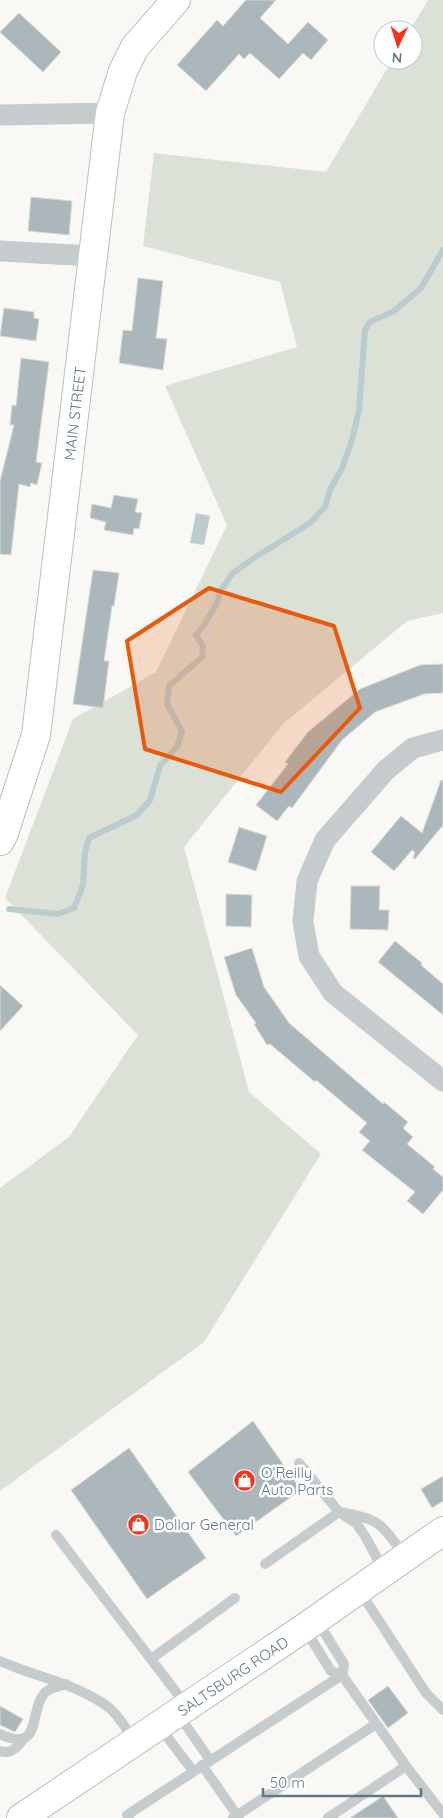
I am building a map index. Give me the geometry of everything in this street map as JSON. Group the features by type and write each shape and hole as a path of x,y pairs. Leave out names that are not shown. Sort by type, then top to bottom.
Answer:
{"street":[{"name":"MAIN STREET","path":"0,841 36,735 110,113 123,71 134,47 176,0"},
{"path":"0,115 110,113"},
{"path":"0,251 92,256"},
{"path":"443,740 413,748 386,770 325,840 307,881 303,922 309,956 332,993 443,1081"},
{"name":"SALTSBURG ROAD","path":"36,1811 135,1741 310,1624 443,1531"}],"lane":[{"path":"299,1463 339,1512 356,1523 365,1536 395,1564"},
{"path":"265,1564 339,1512 368,1518 385,1529 395,1564"},
{"path":"56,1535 151,1659 174,1715 193,1771"},
{"path":"358,1590 426,1693 443,1710"},
{"path":"151,1659 236,1598"},
{"path":"129,1818 127,1815 342,1675 344,1664 310,1624"},
{"path":"310,1624 331,1671 342,1675 406,1766 443,1814"},
{"path":"0,1661 66,1684 109,1707 135,1741"},
{"path":"0,1751 6,1753 13,1750 24,1738 34,1724 44,1695 48,1690 66,1684"},
{"path":"174,1715 206,1762 237,1817 376,1724"},
{"path":"0,1734 18,1741 24,1738"},
{"path":"328,1818 406,1766"}],"highlighted area":[{"path":"209,588 334,626 360,708 281,792 145,749 127,641"}],"shaded area":[{"path":"428,0 443,0 443,613 407,621 283,724 184,847 249,1092 321,1154 204,1342 0,1491 0,1188 69,1137 138,1035 5,898 73,719 156,672 227,525 165,386 297,347 280,282 143,246 154,153 326,172 386,70 423,70 423,20 416,20"},
{"path":"196,513 210,516 204,545 190,543"}],"building":[{"path":"246,0 276,0 260,18 288,44 308,22 328,40 311,60 303,53 279,79 250,53 244,59 239,54 206,91 177,65 217,20 223,26"},
{"path":"19,13 61,52 43,72 0,32"},
{"path":"31,197 72,201 69,235 28,231"},
{"path":"138,278 163,281 156,338 167,339 163,370 119,363 123,330 132,331"},
{"path":"4,308 34,312 34,318 39,319 36,341 0,336"},
{"path":"21,358 49,362 36,462 42,463 37,485 31,483 30,487 19,484 11,555 0,554 0,481 14,425 10,425 12,405 16,406"},
{"path":"114,495 138,499 135,512 142,513 139,529 134,528 133,535 104,530 106,522 90,518 92,504 111,508"},
{"path":"93,570 119,573 104,661 109,661 103,708 73,704"},
{"path":"443,664 443,693 424,694 375,712 342,740 292,808 289,806 277,821 256,805 288,764 285,762 308,732 360,689 420,665"},
{"path":"441,780 443,780 443,825 415,859 413,858 415,852 412,850 394,871 371,852 401,816 422,833"},
{"path":"239,827 267,836 256,871 228,862"},
{"path":"351,886 380,886 379,910 389,910 388,930 350,929"},
{"path":"226,894 252,895 251,927 226,926"},
{"path":"395,941 422,963 421,965 443,984 443,1015 378,962"},
{"path":"252,948 264,987 289,1023 383,1104 384,1102 408,1122 403,1128 413,1137 407,1144 435,1167 433,1169 443,1177 443,1190 423,1214 407,1201 415,1192 362,1150 370,1141 359,1132 367,1123 270,1044 267,1045 254,1024 256,1023 236,995 224,957"},
{"path":"0,985 23,1006 0,1031"},
{"name":"O'Reilly Auto Parts","path":"253,1421 301,1490 236,1536 188,1472"},
{"name":"Dollar General","path":"129,1448 206,1558 147,1599 71,1490"},
{"path":"443,1476 443,1501 432,1508 421,1489"},
{"path":"388,1686 408,1713 388,1728 368,1700"},
{"path":"0,1706 23,1719 15,1732 0,1725"},
{"path":"383,1796 398,1818 350,1818"}],"waterway":[{"path":"9,909 58,914 74,908 83,885 85,852 89,838 137,815 150,800 160,766 177,747 182,731 167,704 169,686 202,657 203,646 196,635 204,625 217,603 221,590 233,573 310,523 325,507 330,490 342,468 352,440 359,410 365,330 370,322 394,311 421,288 443,250"}],"place":[{"name":"O'Reilly Auto Parts","path":"245,1481"},
{"name":"Dollar General","path":"138,1524"}]}
